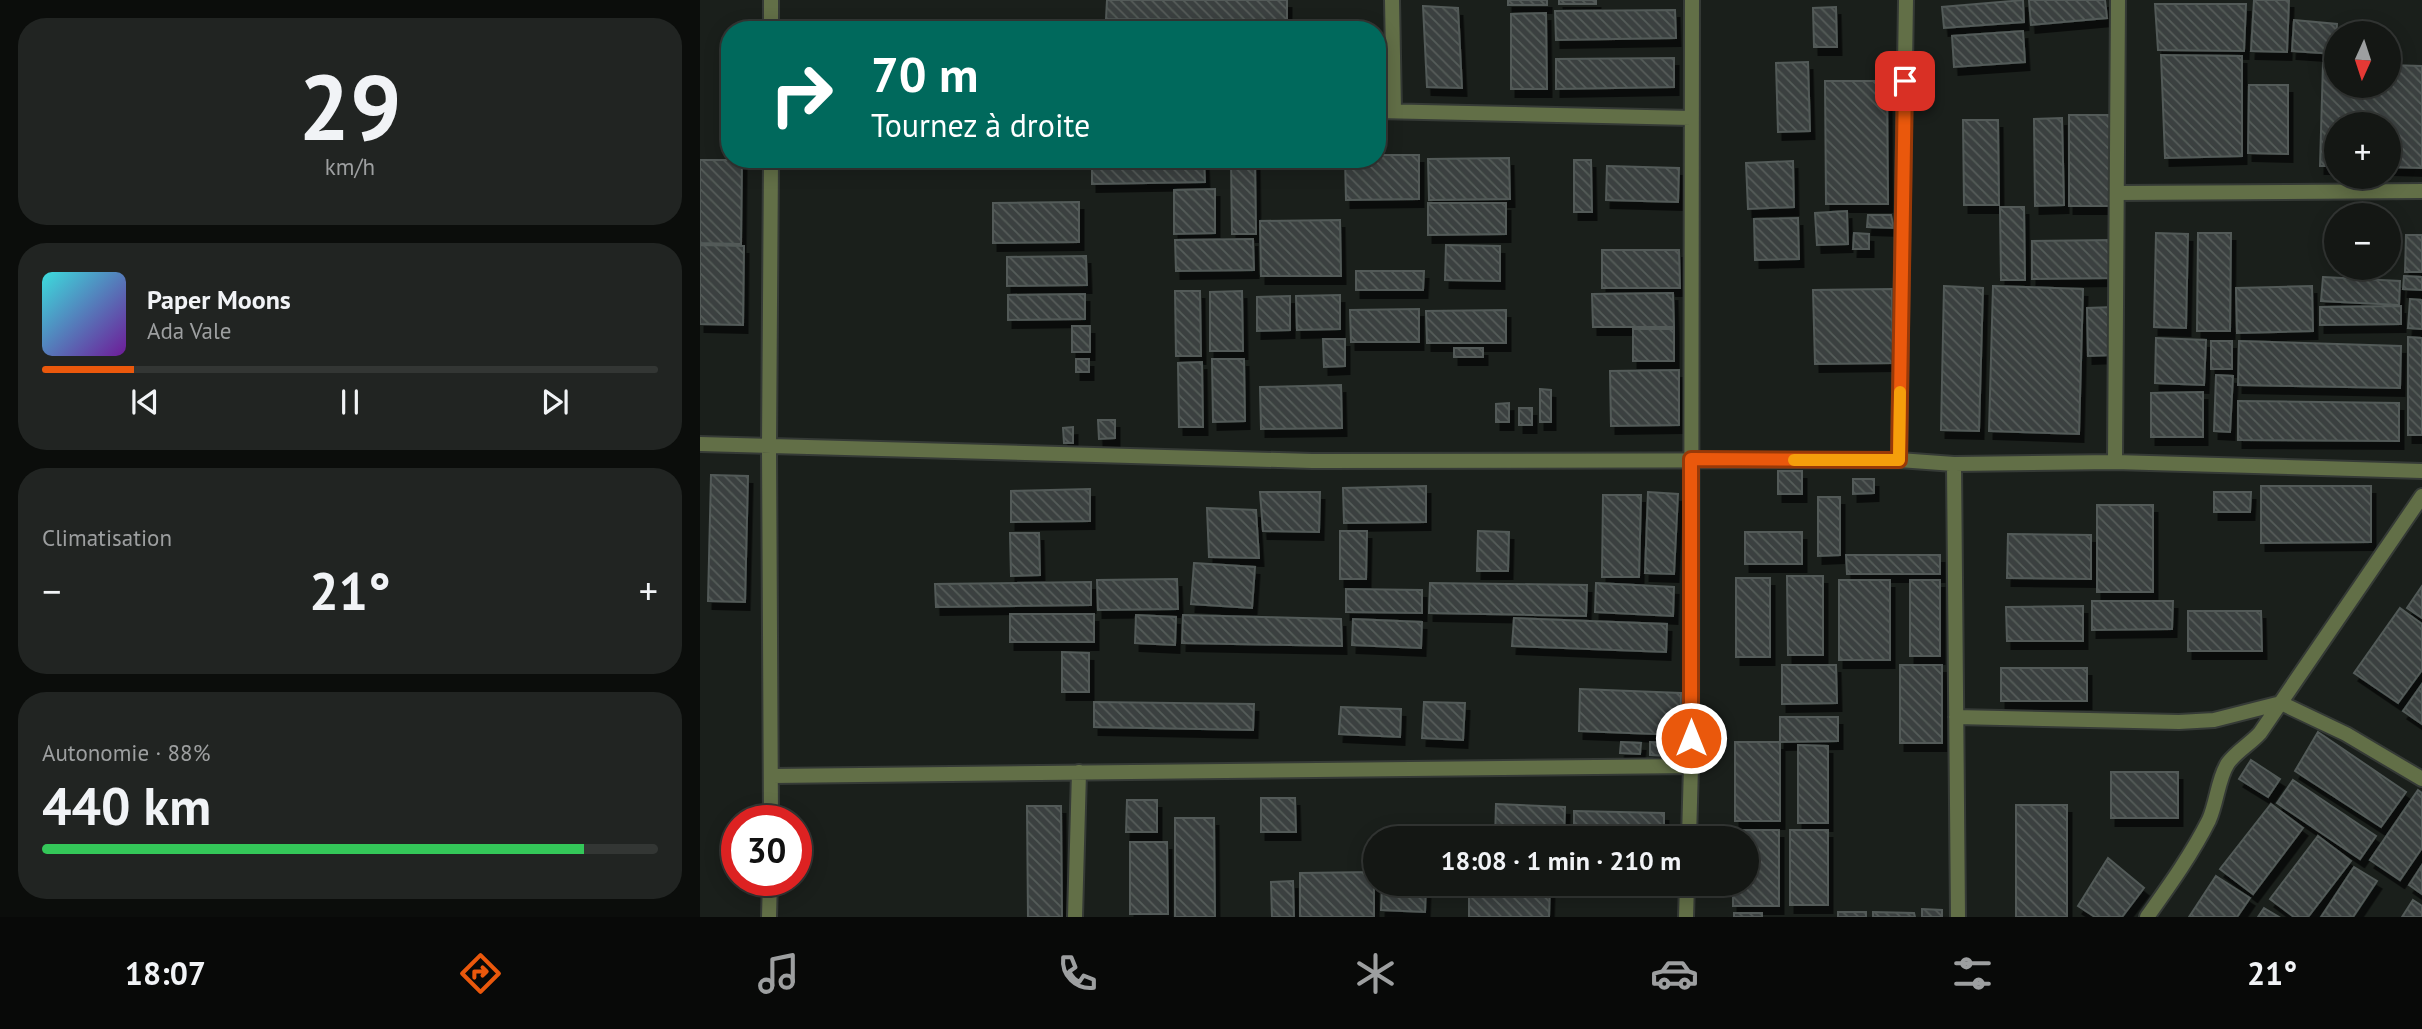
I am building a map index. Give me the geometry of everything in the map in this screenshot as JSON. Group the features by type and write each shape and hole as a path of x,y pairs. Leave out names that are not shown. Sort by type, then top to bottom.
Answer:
{"street":[{"path":"771,0 771,21"},
{"path":"1392,0 1394,111"},
{"path":"1689,826 1692,0"},
{"path":"1899,460 1906,0"},
{"path":"2115,462 2118,0"},
{"path":"1386,111 1691,118"},
{"path":"771,168 769,447 771,805"},
{"path":"2118,193 2422,191"},
{"path":"700,444 1312,461 1899,460 1954,464 2115,462 2422,471"},
{"path":"1954,464 1958,917"},
{"path":"2147,917 2210,818 2222,773 2236,754 2260,733 2422,496"},
{"path":"1956,717 2179,722 2214,720 2281,703 2346,734 2422,779"},
{"path":"772,776 1691,766"},
{"path":"1075,917 1079,772"},
{"path":"769,917 770,896"},
{"path":"1686,917 1687,896"}],"building":[{"path":"1107,0 1287,0 1287,20 1106,19"},
{"path":"1508,0 1547,0 1547,5 1508,5"},
{"path":"1559,0 1596,0 1596,4 1559,4"},
{"path":"2023,0 2024,22 1944,28 1942,7"},
{"path":"2029,0 2105,0 2107,18 2031,25"},
{"path":"2254,0 2289,0 2287,52 2251,51"},
{"path":"2155,4 2246,4 2244,51 2158,50"},
{"path":"1423,6 1458,8 1462,88 1427,87"},
{"path":"1836,7 1837,47 1814,47 1813,8"},
{"path":"1675,10 1676,38 1556,40 1555,11"},
{"path":"1546,13 1547,89 1511,89 1511,14"},
{"path":"2294,20 2324,23 2324,53 2292,51"},
{"path":"2023,31 2025,62 1954,67 1952,36"},
{"path":"2161,55 2242,56 2242,156 2165,158"},
{"path":"1674,58 1674,87 1556,89 1556,59"},
{"path":"1808,62 1810,131 1778,132 1776,63"},
{"path":"2323,63 2324,98 2401,98 2401,65 2422,66 2422,168 2401,167 2401,112 2324,112 2324,166 2320,166"},
{"path":"1825,81 1887,81 1888,204 1826,204"},
{"path":"2249,85 2288,85 2288,154 2248,153"},
{"path":"2069,115 2110,115 2110,206 2069,206"},
{"path":"2062,118 2064,205 2035,206 2034,119"},
{"path":"1963,120 1998,120 1999,205 1964,205"},
{"path":"1386,155 1419,155 1419,199 1346,200 1345,168 1386,168"},
{"path":"1509,158 1510,199 1429,200 1428,159"},
{"path":"700,160 721,160 721,168 742,168 741,244 700,243"},
{"path":"1574,160 1591,160 1592,212 1574,212"},
{"path":"1793,161 1794,207 1748,209 1746,163"},
{"path":"1607,166 1679,168 1678,202 1606,200"},
{"path":"1092,168 1204,168 1205,182 1092,184"},
{"path":"1231,168 1255,168 1256,234 1232,234"},
{"path":"1215,189 1215,233 1174,234 1174,190"},
{"path":"1079,202 1079,242 993,243 993,203"},
{"path":"1428,203 1506,203 1506,234 1428,235"},
{"path":"2000,207 2024,207 2025,280 2001,280"},
{"path":"1847,211 1848,244 1817,245 1815,213"},
{"path":"1868,215 1891,215 1894,228 1867,227"},
{"path":"1798,218 1799,259 1755,260 1754,219"},
{"path":"1340,220 1341,276 1261,276 1260,221"},
{"path":"1854,233 1869,234 1869,249 1853,249"},
{"path":"2156,233 2188,234 2186,328 2154,327"},
{"path":"2198,233 2231,233 2230,331 2197,331"},
{"path":"2406,235 2422,235 2422,272 2405,272"},
{"path":"1253,239 1254,270 1176,271 1175,240"},
{"path":"2111,240 2112,278 2032,279 2032,241"},
{"path":"700,245 744,246 743,325 700,324"},
{"path":"1446,245 1500,246 1500,281 1445,280"},
{"path":"1602,250 1679,250 1680,288 1602,288"},
{"path":"1086,256 1087,285 1007,286 1007,257"},
{"path":"1356,271 1424,271 1423,290 1356,290"},
{"path":"2404,276 2422,277 2422,290 2403,289"},
{"path":"2323,277 2324,280 2400,281 2399,305 2321,301"},
{"path":"1944,286 1983,288 1979,431 1941,430"},
{"path":"1993,286 2083,289 2079,434 1989,431"},
{"path":"2312,286 2313,331 2237,333 2236,288"},
{"path":"1892,289 1893,363 1815,364 1813,290"},
{"path":"1175,291 1200,291 1201,356 1176,356"},
{"path":"1242,291 1243,351 1210,351 1210,292"},
{"path":"1673,293 1674,327 1593,327 1592,294"},
{"path":"1085,294 1085,319 1008,320 1008,295"},
{"path":"1340,295 1340,329 1297,330 1296,296"},
{"path":"1290,296 1290,330 1257,331 1257,297"},
{"path":"2410,299 2422,300 2422,329 2408,328"},
{"path":"2401,306 2401,324 2320,325 2320,307"},
{"path":"2113,307 2114,355 2088,356 2087,308"},
{"path":"1419,309 1419,342 1351,342 1350,310"},
{"path":"1506,310 1506,343 1427,343 1426,311"},
{"path":"1072,326 1090,326 1090,352 1072,352"},
{"path":"1633,329 1674,329 1674,361 1633,361"},
{"path":"2408,337 2422,338 2422,435 2408,435"},
{"path":"2156,338 2206,340 2204,385 2155,383"},
{"path":"1323,339 1345,339 1345,366 1324,367"},
{"path":"2211,341 2232,341 2232,369 2211,369"},
{"path":"2239,341 2401,346 2400,388 2238,385"},
{"path":"1454,348 1483,348 1483,357 1454,357"},
{"path":"1076,359 1089,359 1089,372 1076,372"},
{"path":"1212,359 1244,359 1245,421 1213,422"},
{"path":"1202,362 1203,427 1179,427 1178,363"},
{"path":"1679,370 1679,425 1611,426 1610,371"},
{"path":"2216,375 2233,376 2230,432 2214,431"},
{"path":"1341,385 1342,428 1261,429 1260,387"},
{"path":"1540,389 1551,390 1551,422 1540,422"},
{"path":"2203,392 2203,437 2151,437 2151,393"},
{"path":"2238,401 2399,403 2399,441 2238,440"},
{"path":"1509,403 1509,422 1496,422 1496,404"},
{"path":"1519,408 1532,408 1532,425 1519,425"},
{"path":"1098,420 1115,420 1115,438 1099,439"},
{"path":"1073,427 1073,443 1064,443 1063,428"},
{"path":"1778,471 1802,471 1802,494 1778,494"},
{"path":"711,475 748,476 745,602 708,601"},
{"path":"1853,479 1874,479 1874,493 1853,494"},
{"path":"1426,486 1426,522 1344,523 1343,488"},
{"path":"2261,486 2371,486 2371,542 2261,543"},
{"path":"1090,489 1090,521 1011,522 1011,491"},
{"path":"1260,492 1320,492 1319,532 1263,531"},
{"path":"1648,492 1678,494 1674,574 1645,573"},
{"path":"2214,492 2251,492 2250,512 2214,512"},
{"path":"1603,495 1641,495 1639,577 1602,577"},
{"path":"1818,497 1840,497 1840,555 1818,556"},
{"path":"2097,505 2153,505 2153,592 2097,592"},
{"path":"1207,508 1256,510 1259,558 1209,557"},
{"path":"1340,531 1367,531 1366,579 1340,579"},
{"path":"1478,531 1509,532 1508,571 1477,571"},
{"path":"1745,532 1802,532 1802,564 1745,564"},
{"path":"1010,533 1039,533 1040,575 1011,576"},
{"path":"2008,534 2091,535 2091,579 2007,578"},
{"path":"1846,555 1940,555 1940,574 1847,574"},
{"path":"1194,563 1255,567 1252,608 1191,604"},
{"path":"1787,576 1823,576 1823,655 1788,655"},
{"path":"1736,578 1770,578 1770,657 1736,657"},
{"path":"1177,579 1178,609 1098,610 1097,580"},
{"path":"1839,580 1890,580 1890,660 1839,660"},
{"path":"1910,580 1940,580 1940,656 1910,656"},
{"path":"1091,582 1091,605 936,607 935,584"},
{"path":"1430,583 1587,585 1586,616 1429,613"},
{"path":"1596,583 1674,587 1673,616 1595,612"},
{"path":"2422,586 2422,618 2407,608"},
{"path":"1346,589 1422,590 1422,613 1346,612"},
{"path":"2092,601 2173,601 2172,629 2092,630"},
{"path":"2083,606 2083,641 2007,641 2006,607"},
{"path":"2400,608 2422,624 2422,670 2398,703 2354,673"},
{"path":"2188,611 2261,611 2262,651 2188,651"},
{"path":"1010,614 1094,614 1094,642 1010,642"},
{"path":"1136,615 1176,617 1175,645 1135,643"},
{"path":"1183,615 1341,619 1342,646 1182,643"},
{"path":"1514,618 1667,624 1666,652 1512,646"},
{"path":"1353,619 1422,622 1421,648 1352,645"},
{"path":"1062,652 1089,653 1089,692 1062,692"},
{"path":"1782,665 1836,665 1837,703 1782,704"},
{"path":"1900,665 1942,665 1942,743 1900,743"},
{"path":"2001,668 2087,668 2087,701 2001,701"},
{"path":"2422,684 2422,724 2403,711"},
{"path":"1580,689 1681,693 1680,735 1579,731"},
{"path":"1094,702 1254,704 1253,730 1094,727"},
{"path":"1424,702 1465,703 1463,740 1422,738"},
{"path":"1341,707 1401,709 1400,737 1339,734"},
{"path":"1780,717 1838,717 1838,741 1780,742"},
{"path":"2318,732 2406,792 2381,827 2295,771"},
{"path":"1621,742 1641,743 1640,754 1620,753"},
{"path":"1650,742 1669,743 1668,756 1650,755"},
{"path":"1735,742 1780,742 1780,821 1735,821"},
{"path":"1798,745 1828,746 1828,823 1798,823"},
{"path":"2251,760 2280,779 2268,797 2239,779"},
{"path":"2111,772 2178,772 2178,818 2111,818"},
{"path":"2293,780 2376,836 2360,859 2277,803"},
{"path":"2418,790 2422,793 2422,848 2400,880 2370,860"},
{"path":"1261,798 1295,798 1296,832 1261,832"},
{"path":"1127,800 1157,800 1157,832 1126,832"},
{"path":"1496,804 1565,807 1564,826 1495,826"},
{"path":"2271,804 2303,828 2253,894 2220,869"},
{"path":"2016,805 2067,805 2067,917 2016,917"},
{"path":"1027,806 1061,806 1062,917 1028,917"},
{"path":"1574,811 1664,813 1664,826 1574,826"},
{"path":"1175,818 1214,818 1215,917 1175,917"},
{"path":"1759,830 1779,830 1779,906 1733,906 1733,896 1759,896"},
{"path":"1790,830 1828,830 1828,905 1790,905"},
{"path":"2318,836 2351,861 2308,917 2294,917 2270,899"},
{"path":"1130,842 1167,842 1168,914 1130,914"},
{"path":"2108,858 2144,888 2122,917 2095,917 2078,906"},
{"path":"2422,865 2422,894 2409,885"},
{"path":"2354,867 2377,881 2353,917 2321,917"},
{"path":"1363,872 1363,896 1374,896 1374,917 1300,917 1300,873"},
{"path":"2216,876 2250,898 2237,917 2189,917"},
{"path":"1293,881 1294,917 1272,917 1271,882"},
{"path":"1382,896 1426,896 1425,912 1381,910"},
{"path":"1469,896 1550,896 1549,917 1469,917"},
{"path":"2413,900 2422,906 2422,917 2402,917"},
{"path":"2264,908 2279,917 2258,917"},
{"path":"1922,909 1942,910 1942,917 1922,917"},
{"path":"1838,912 1866,912 1866,917 1838,917"},
{"path":"1873,912 1914,913 1915,917 1873,917"},
{"path":"1734,913 1762,913 1762,917 1734,917"}],"slow traffic":[{"path":"1794,460 1899,460 1900,392"}],"route":[{"path":"1691,738 1691,459 1899,460 1905,81"}]}
